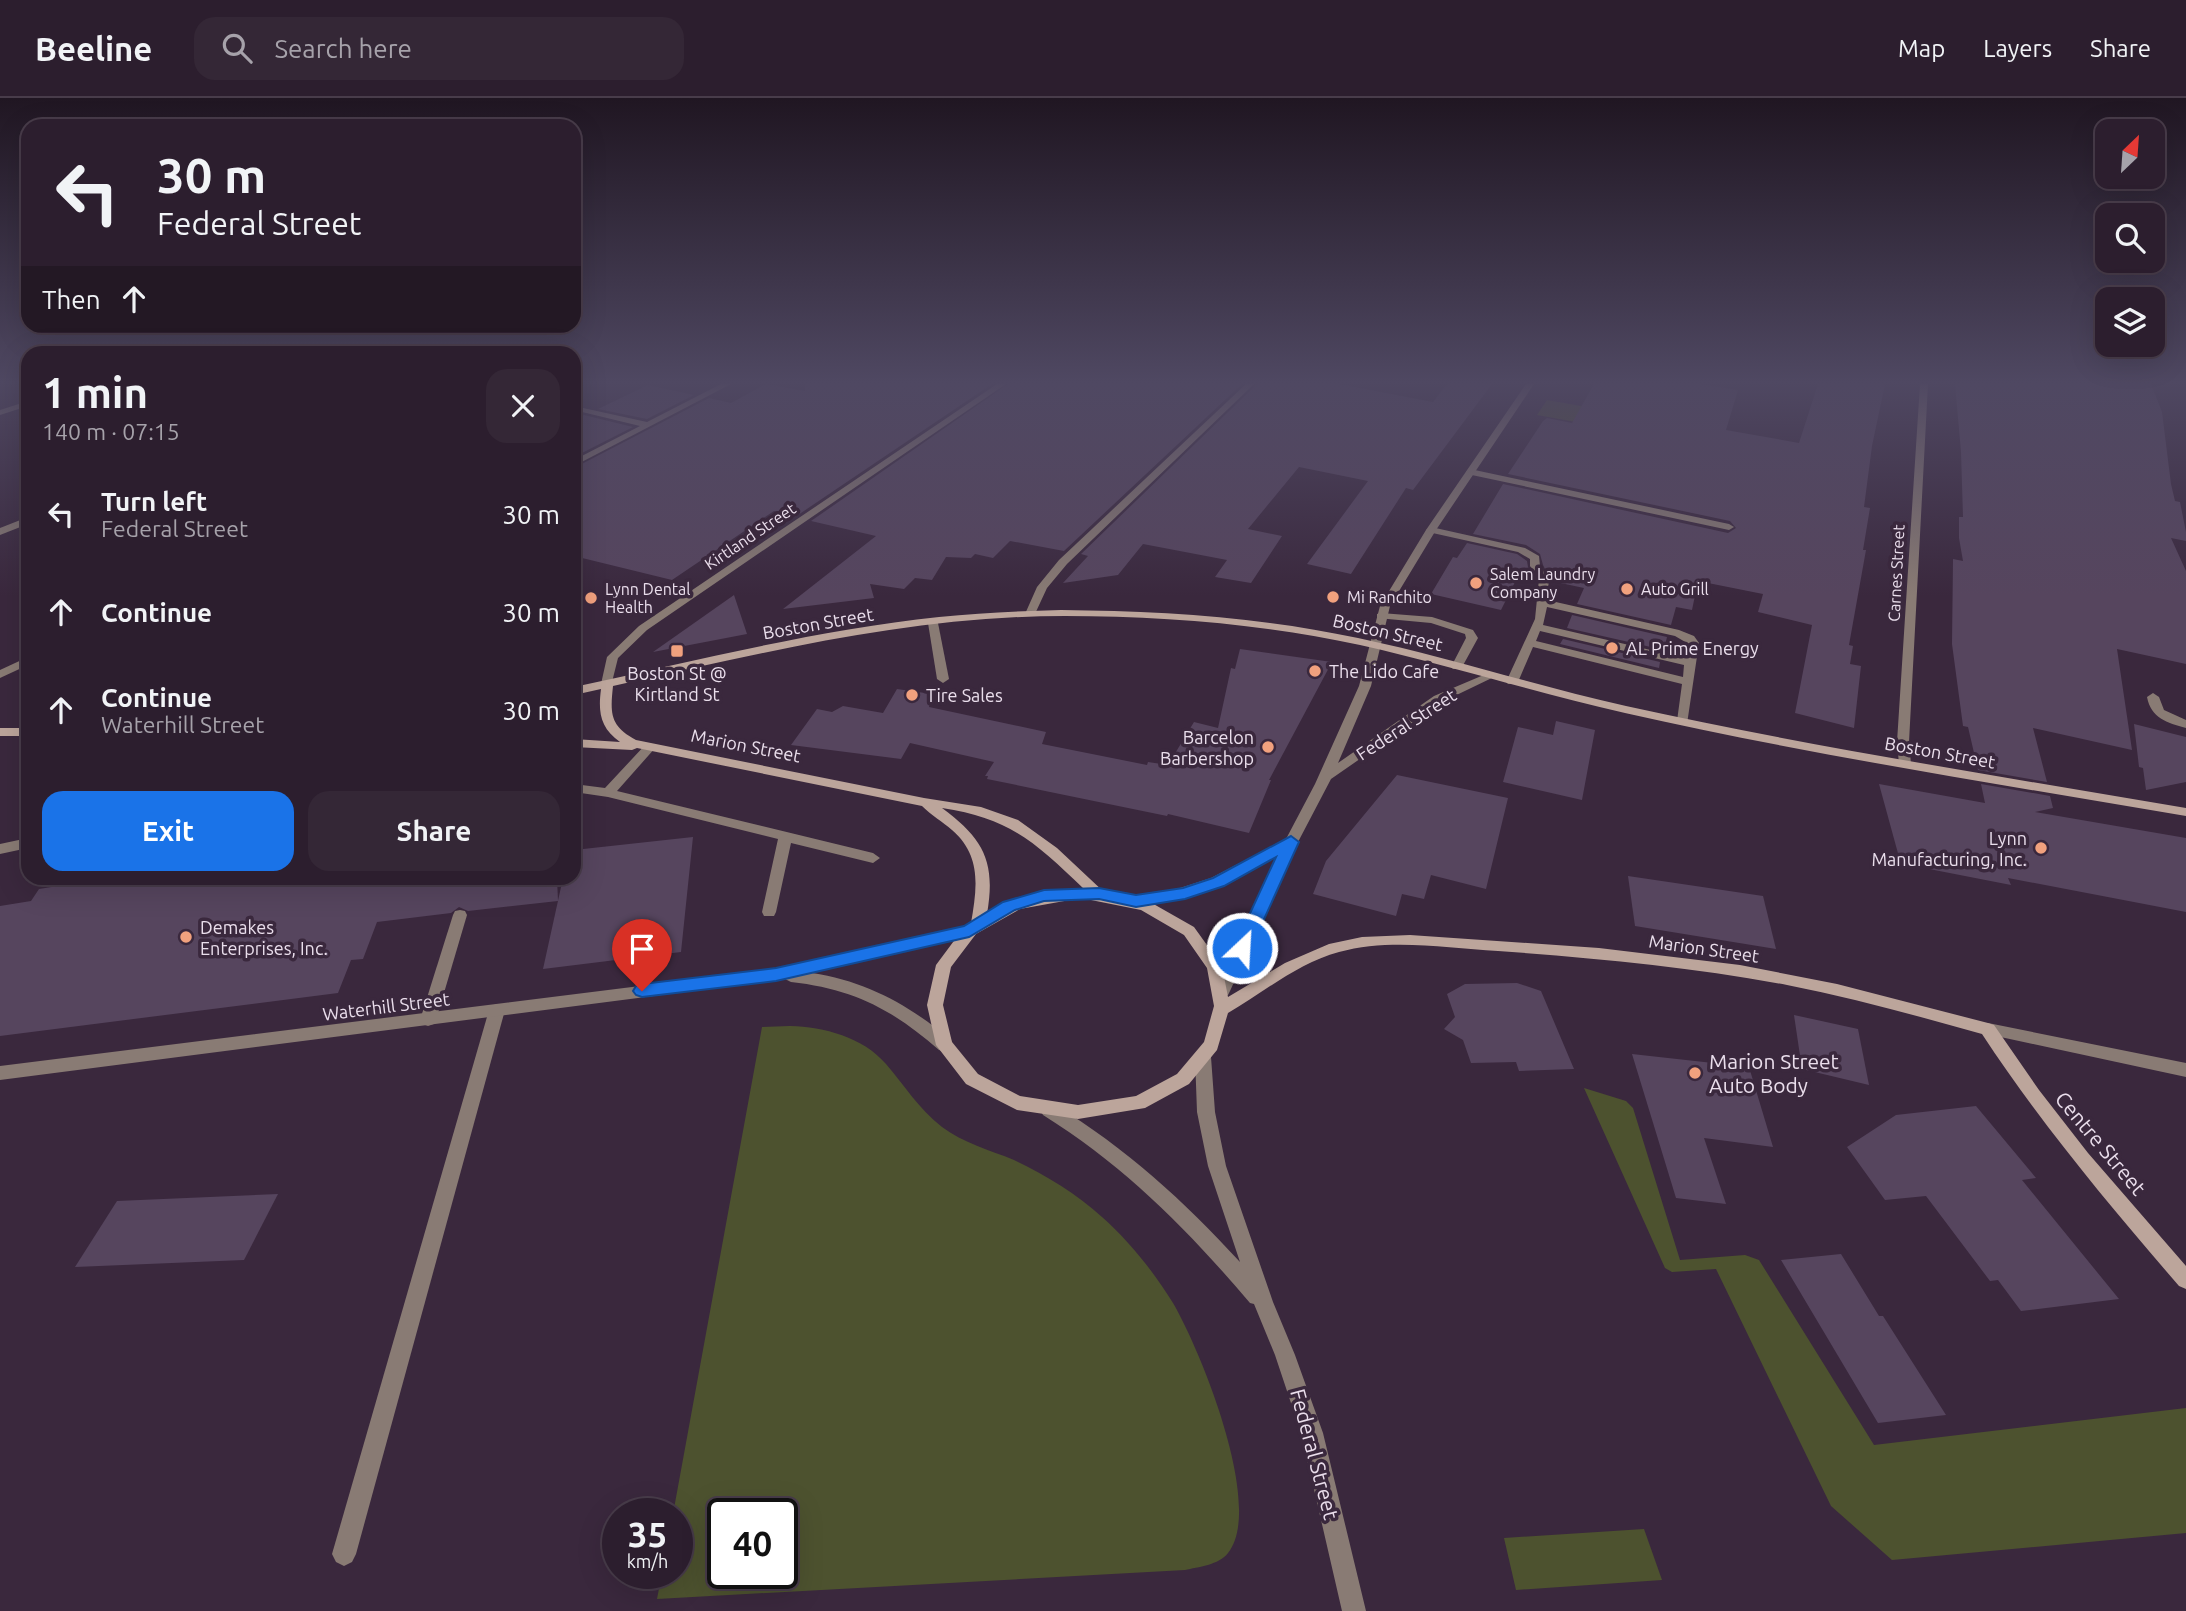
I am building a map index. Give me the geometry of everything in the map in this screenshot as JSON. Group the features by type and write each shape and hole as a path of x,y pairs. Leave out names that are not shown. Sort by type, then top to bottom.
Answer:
{"main road":[{"name":"Boston Street","path":"581,690 843,635 933,623 1030,614 1084,613 1214,621 1307,632 1374,645 1512,682 1683,721 1905,764 2186,812"},
{"name":"Marion Street","path":"607,684 604,711 611,729 624,739 650,747 924,802 967,808 1009,821 1042,844 1099,894"},
{"path":"0,732 21,732"},
{"path":"581,743 650,747"},
{"name":"Marion Street","path":"924,802 965,831 976,845 985,876 974,927"},
{"path":"1062,893 1099,894 1136,901 1172,918 1194,936 1211,958 1223,1000 1217,1033 1203,1057 1174,1083 1137,1102 1108,1109 1079,1112 1049,1110 1004,1097 986,1087 955,1061 945,1045 933,1009 936,984 951,950 974,927 1009,906 1062,893"},
{"name":"Marion Street","path":"1223,1000 1334,948 1380,941 1410,940 1602,955 1711,967 1786,979 1988,1029"},
{"name":"Centre Street","path":"1988,1029 2053,1124 2186,1280"}],"street":[{"name":"Kirtland Street","path":"607,684 613,657 643,628 898,455"},
{"path":"1030,614 1042,587 1078,547 1175,455"},
{"name":"Federal Street","path":"1223,1000 1291,842 1325,777 1365,686 1381,616 1431,530 1482,455"},
{"name":"Carnes Street","path":"1905,764 1903,733 1920,455"},
{"path":"1470,472 1729,527"},
{"path":"0,532 21,523"},
{"path":"1431,530 1530,553 1535,558 1536,569 1544,577 1540,602 1534,631 1512,682"},
{"path":"1540,602 1682,634 1693,642 1683,721"},
{"path":"1381,616 1432,620 1469,632 1472,638 1457,667"},
{"path":"933,623 943,679"},
{"path":"1534,631 1690,668"},
{"path":"1534,631 1690,668"},
{"path":"0,675 21,664"},
{"name":"Federal Street","path":"1325,777 1438,699 1490,676"},
{"path":"2153,697 2154,706 2159,713 2186,724"},
{"path":"608,793 650,747"},
{"path":"581,789 608,793 873,858"},
{"path":"769,912 786,836"},
{"path":"1136,901 1185,893 1219,882 1291,842"},
{"path":"0,849 21,845"},
{"path":"428,1020 460,915"},
{"name":"Waterhill Street","path":"0,1073 776,975 974,927"},
{"name":"Waterhill Street","path":"776,975 817,978 853,986 903,1010 945,1045"},
{"path":"344,1554 497,1010"},
{"name":"Marion Street","path":"1988,1029 2186,1070"},
{"name":"Federal Street","path":"1203,1057 1210,1139 1262,1302 1285,1355 1312,1433 1354,1611"},
{"name":"Federal Street","path":"1049,1110 1120,1155 1162,1192 1184,1213 1262,1302"}],"green space":[{"path":"790,1026 829,1031 866,1047 886,1064 933,1120 950,1133 1014,1160 1060,1185 1112,1226 1166,1291 1185,1325 1212,1390 1224,1428 1234,1466 1239,1501 1237,1531 1228,1553 1208,1565 1185,1570 657,1599 659,1589 693,1589 693,1498 676,1498 762,1027"},
{"path":"1584,1088 1626,1101 1633,1108 1680,1260 1745,1255 1759,1260 1874,1445 2186,1408 2186,1533 1892,1560 1831,1506 1716,1269 1672,1272 1665,1268"},
{"path":"1644,1529 1662,1580 1516,1590 1504,1538"}],"building":[{"path":"600,455 887,455 795,517 774,511 672,580 581,558 581,464"},
{"path":"906,455 1167,455 1064,551 1010,541 993,558 975,554 971,558 946,557 932,580 915,578 904,589 870,584 874,598 783,609 876,536 811,521"},
{"path":"1184,455 1439,455 1413,490 1406,488 1351,574 1307,564 1368,481 1299,467 1248,529 1282,536 1251,583 1215,577 1227,560 1143,544 1118,575 1063,583 1088,556 1081,554"},
{"path":"1521,455 1871,455 1864,507 1870,508 1863,550 1866,550 1849,645 1853,646 1850,664 1861,666 1854,728 1795,713 1812,625 1758,612 1763,594 1698,581 1692,610 1676,607 1671,625 1577,604 1584,588 1551,581 1540,554 1526,545 1473,534 1503,484 1728,533 1736,528 1730,521 1508,474"},
{"path":"1961,455 2167,455 2175,501 2180,502 2186,532 2186,541 2171,538 2186,571 2186,664 2117,649 2132,750 2033,728 2047,782 1978,770 1968,727 1963,726 1952,644 1953,559 1963,561 1959,517 1963,517"},
{"name":"Salem Laundry Company","path":"1467,543 1517,554 1527,561 1535,577 1519,574 1501,610 1431,594 1453,557 1457,558"},
{"path":"734,595 747,634 653,652"},
{"path":"1572,615 1667,637 1664,650 1567,628"},
{"path":"1563,639 1660,662 1659,668 1560,644"},
{"path":"1240,649 1332,662 1269,780 1249,833 1168,814 1167,816 987,779 988,776 985,776 994,762 910,743 901,759 791,745 817,709 832,712 843,706 883,713 897,689 932,694 929,707 1046,732 1042,744 1147,765 1148,762 1168,765 1194,722 1218,728 1231,668 1235,669"},
{"path":"1556,721 1595,730 1582,800 1503,782 1518,727 1553,735"},
{"path":"2134,724 2186,737 2186,782 2146,790 2143,768 2139,767"},
{"path":"1397,775 1508,798 1486,889 1431,875 1424,899 1402,894 1396,916 1313,894 1326,861"},
{"name":"Lynn Manufacturing, Inc.","path":"1879,784 1985,803 1981,784 2050,796 2053,808 2035,812 2186,838 2186,912 2008,878 2011,885 1924,868 1922,861 1899,857"},
{"path":"693,837 681,952 543,969 561,885 581,885 581,849"},
{"path":"1628,876 1763,896 1776,949 1635,926"},
{"name":"Demakes Enterprises, Inc.","path":"64,885 557,885 558,901 468,911 459,907 451,913 377,922 363,959 351,960 338,993 0,1036 0,906 31,901 39,889"},
{"path":"1517,983 1541,991 1574,1069 1519,1071 1516,1062 1471,1063 1463,1040 1444,1029 1455,1017 1447,994 1465,984"},
{"path":"1794,1015 1858,1029 1869,1085 1802,1069"},
{"path":"1632,1054 1749,1067 1773,1147 1704,1138 1726,1204 1676,1198"},
{"path":"1976,1106 2036,1178 2022,1180 2119,1299 2021,1311 1998,1280 1990,1281 1926,1196 1885,1200 1847,1147 1896,1115"},
{"path":"278,1194 244,1260 75,1267 117,1201"},
{"path":"1841,1254 1946,1415 1878,1423 1781,1260"}],"place":[{"name":"Salem Laundry Company","path":"1476,583"},
{"name":"Auto Grill","path":"1627,589"},
{"name":"Mi Ranchito","path":"1333,597"},
{"name":"Lynn Dental Health","path":"591,598"},
{"name":"AL Prime Energy","path":"1612,648"},
{"name":"Boston St @ Kirtland St","path":"677,651"},
{"name":"The Lido Cafe","path":"1315,671"},
{"name":"Tire Sales","path":"912,695"},
{"name":"Barcelon Barbershop","path":"1268,747"},
{"name":"Lynn Manufacturing, Inc.","path":"2041,848"},
{"name":"Demakes Enterprises, Inc.","path":"186,937"},
{"name":"Marion Street Auto Body","path":"1695,1073"}],"route":[{"path":"642,991 776,975 969,931 1009,906 1044,896 1081,893 1118,896 1136,901 1177,895 1219,882 1291,842 1242,948"}]}
